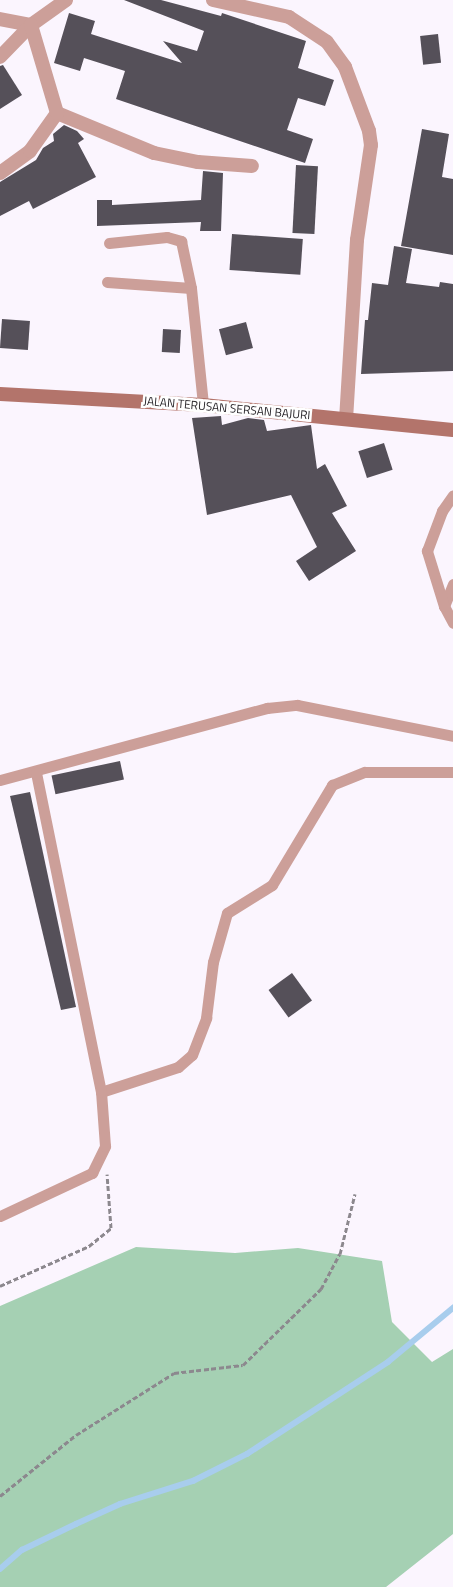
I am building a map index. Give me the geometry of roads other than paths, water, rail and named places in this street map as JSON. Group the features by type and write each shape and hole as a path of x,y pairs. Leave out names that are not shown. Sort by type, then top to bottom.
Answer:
{"main road":[{"name":"JALAN TERUSAN SERSAN BAJURI","path":"0,394 203,405 453,430"}],"street":[{"path":"0,57 32,25 66,0"},
{"path":"213,0 289,17 328,42 345,67 369,131 371,145 357,240 346,419"},
{"path":"0,19 32,25"},
{"path":"0,173 30,151 56,113 32,25"},
{"path":"56,113 154,152 198,162 252,166"}],"lane":[{"path":"109,243 167,237 181,241 191,288 203,405"},
{"path":"107,282 191,288"},
{"path":"453,495 442,511 427,551 444,606 453,623"},
{"path":"444,606 453,584"},
{"path":"0,780 36,773 267,708 297,705 453,736"},
{"path":"101,1092 178,1067 192,1055 206,1018 213,962 227,913 272,885 332,785 364,772 453,772"},
{"path":"0,1216 92,1173 105,1146 101,1092 36,773"}],"waterway":[{"path":"0,1569 22,1550 76,1524 120,1504 193,1481 247,1454 388,1362 453,1308"}]}
